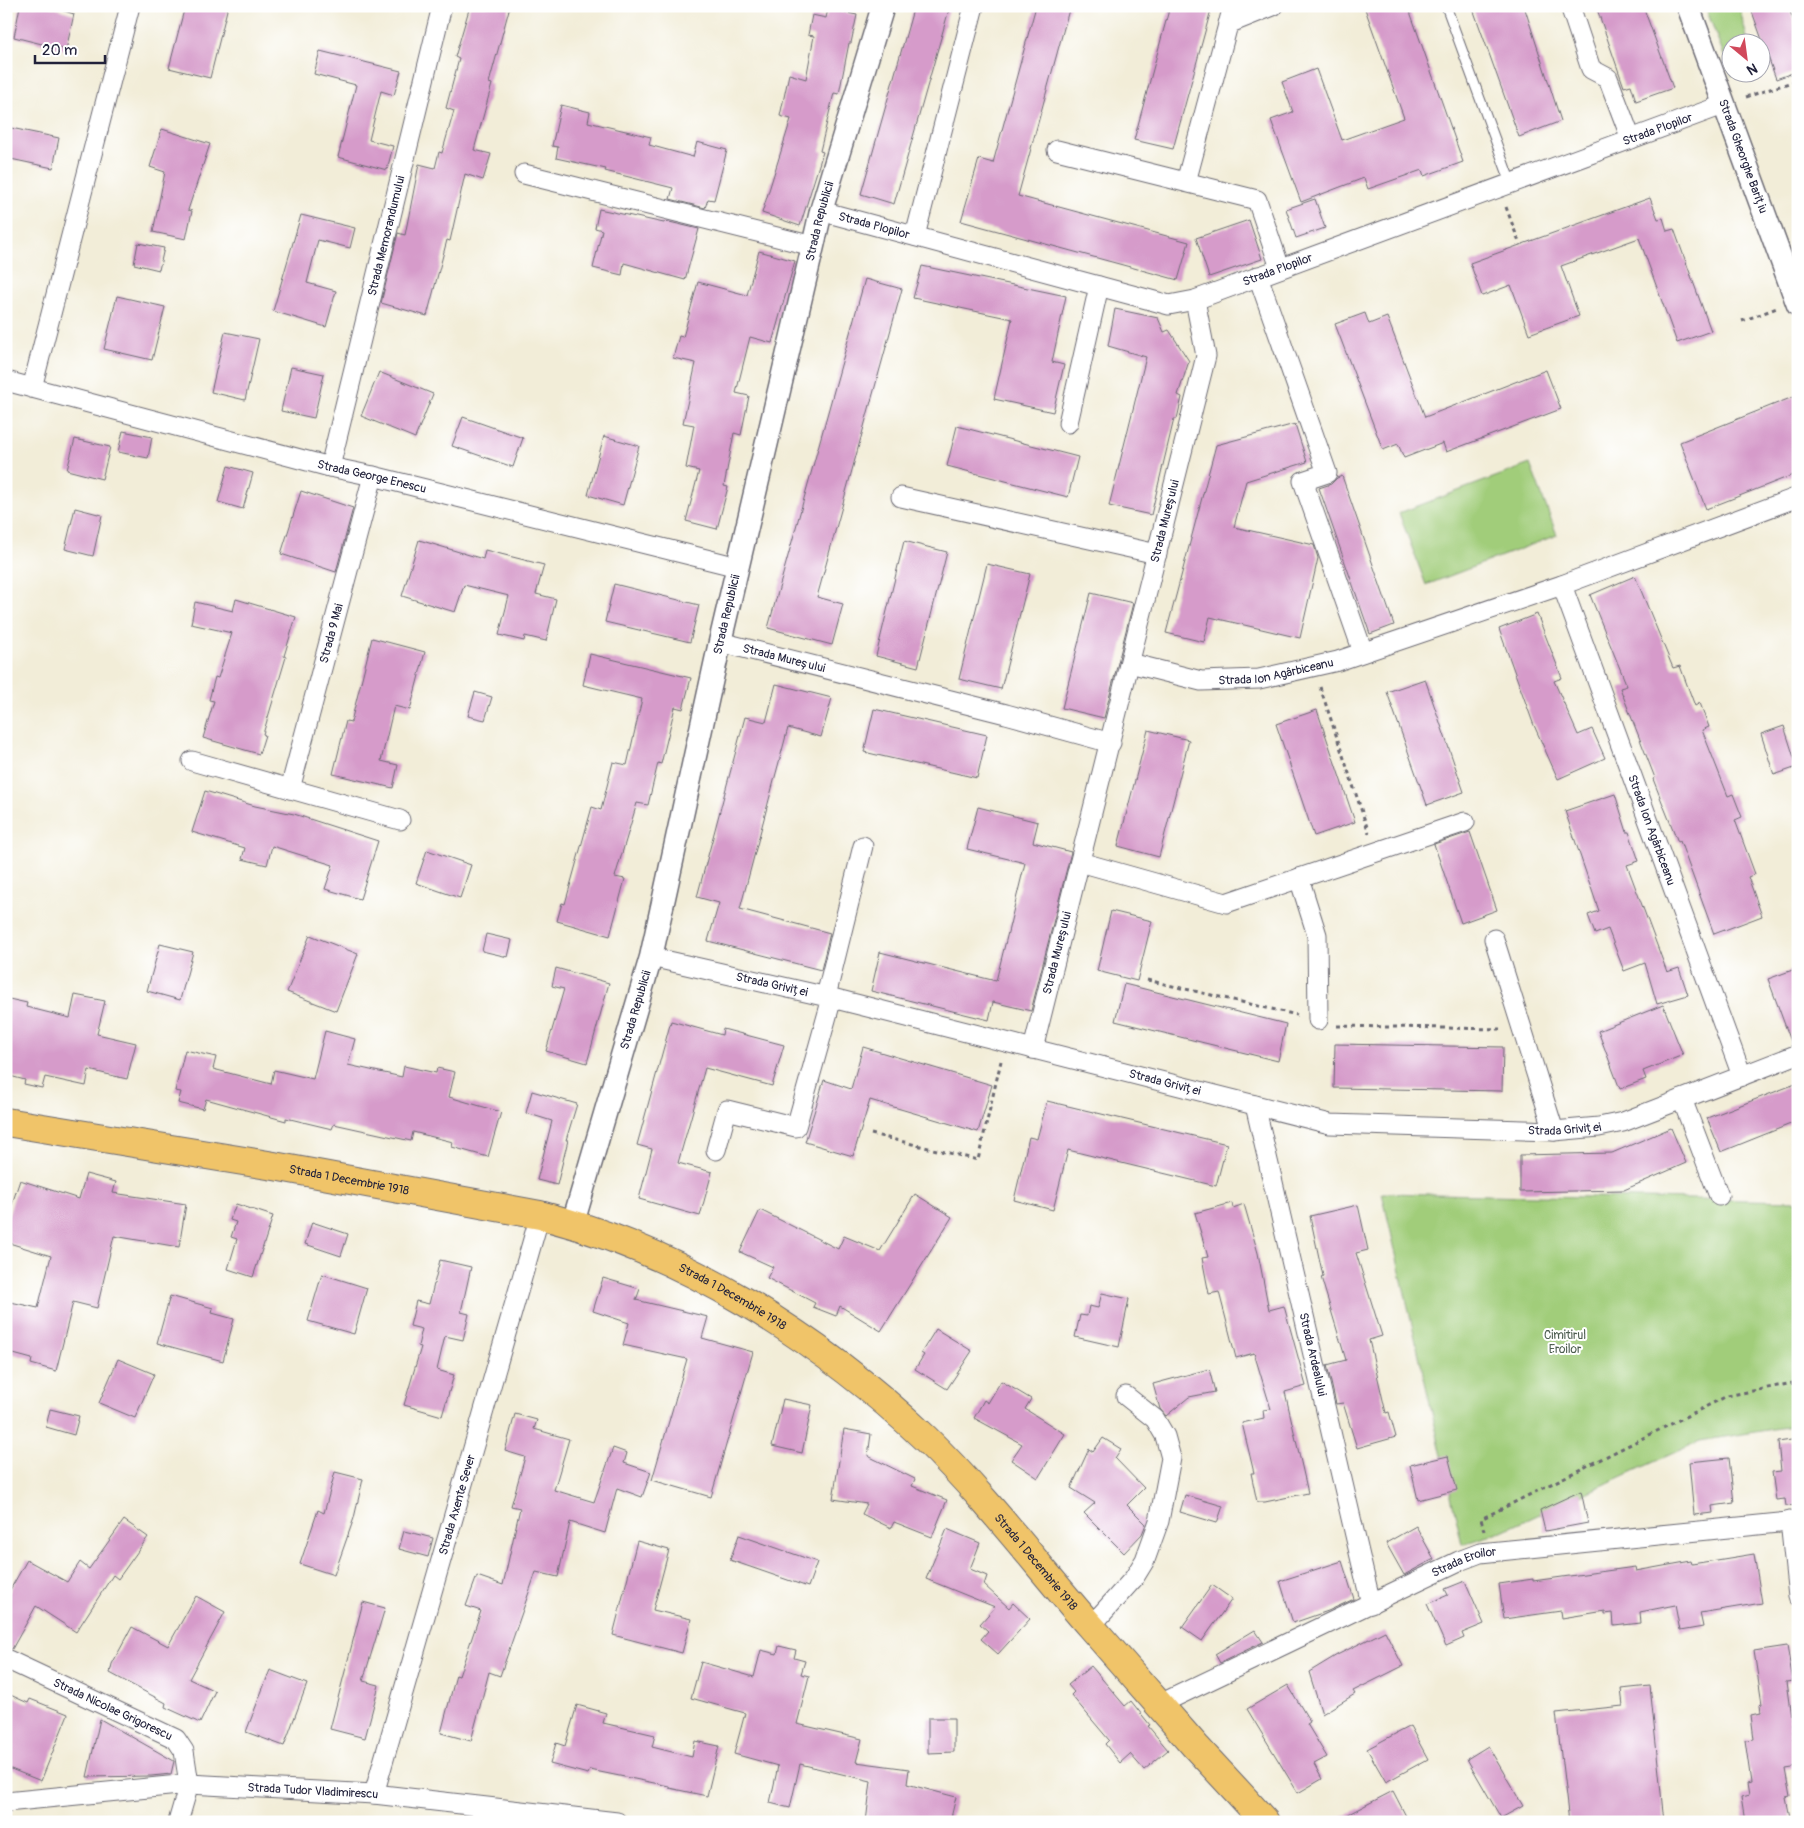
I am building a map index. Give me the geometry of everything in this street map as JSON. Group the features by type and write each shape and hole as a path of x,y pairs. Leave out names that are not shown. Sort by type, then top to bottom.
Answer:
{"main road":[{"name":"Strada 1 Decembrie 1918","path":"6,1122 293,1169 540,1215 573,1223 620,1240 715,1286 794,1332 843,1367 926,1439 1194,1745 1265,1822"}],"street":[{"path":"32,388 130,6"},
{"name":"Strada Memorandumului","path":"330,467 442,6"},
{"name":"Strada Republicii","path":"573,1223 651,958 720,642 821,211 882,6"},
{"path":"915,236 974,6"},
{"path":"1186,182 1231,15 1273,6"},
{"path":"1570,6 1591,69 1608,78 1631,139"},
{"name":"Strada Gheorghe Barițiu","path":"1688,6 1797,303"},
{"name":"Strada Plopilor","path":"821,211 1169,305 1195,300 1724,105"},
{"path":"1057,150 1257,200 1280,268"},
{"path":"524,174 813,246"},
{"path":"1258,276 1327,473 1303,481 1363,652"},
{"path":"1068,423 1099,286"},
{"name":"Strada Mureșului","path":"1033,1049 1206,356 1195,300"},
{"name":"Strada George Enescu","path":"6,381 330,467 738,567"},
{"name":"Strada 9 Mai","path":"290,789 373,476"},
{"path":"901,497 1157,554"},
{"name":"Strada Ion Agârbiceanu","path":"1130,664 1202,681 1259,679 1338,661 1562,585 1798,497"},
{"name":"Strada Ion Agârbiceanu","path":"1562,585 1742,1076"},
{"name":"Strada Mureșului","path":"720,642 1111,742"},
{"path":"192,762 400,820"},
{"path":"1080,862 1226,903 1465,822"},
{"path":"716,1150 727,1110 796,1127 829,997 863,846"},
{"path":"1299,878 1317,935 1318,1020"},
{"path":"1494,939 1554,1131"},
{"name":"Strada Griviței","path":"651,958 829,997 1330,1124 1554,1131 1599,1127 1622,1122 1798,1054"},
{"path":"1682,1099 1719,1196"},
{"name":"Strada Ardealului","path":"1255,1105 1370,1604"},
{"name":"Strada Axente Sever","path":"374,1794 540,1215"},
{"path":"1091,1626 1134,1578 1145,1560 1159,1520 1171,1458 1165,1436 1155,1419 1126,1396"},
{"path":"1794,1521 1798,1597"},
{"name":"Strada Eroilor","path":"1160,1704 1459,1561 1480,1553 1794,1521"},
{"name":"Strada Nicolae Grigorescu","path":"6,1659 176,1739 184,1751 189,1784"},
{"path":"178,1822 189,1784"},
{"name":"Strada Tudor Vladimirescu","path":"6,1802 189,1784 374,1794 617,1822"}],"lane":[{"path":"1446,6 1505,185"}],"path":[{"path":"1724,105 1798,80"},
{"path":"1505,185 1520,245"},
{"path":"1742,321 1797,303"},
{"path":"1314,667 1376,852"},
{"path":"872,1134 978,1160 1006,1042"},
{"path":"1489,1553 1481,1519 1728,1396 1798,1382"}],"green space":[{"path":"1705,6 1739,6 1746,32 1722,32 1722,50"},
{"path":"1530,464 1557,535 1426,585 1399,513"},
{"name":"Cimitirul Eroilor","path":"1382,1193 1798,1201 1798,1425 1700,1441 1496,1534 1462,1544"}],"building":[{"path":"20,6 48,6 74,14 66,50 14,37"},
{"path":"185,6 228,6 210,78 169,68"},
{"path":"470,6 510,6 489,83 492,84 474,150 491,154 483,180 465,174 450,241 447,240 427,316 381,303 398,233 405,235 419,164 435,168 439,152 442,153 454,111 446,108 459,59 455,57"},
{"path":"914,6 950,6 894,204 861,194"},
{"path":"1036,6 1070,6 1018,196 1189,242 1178,280 961,221 979,159 993,163"},
{"path":"1170,6 1212,6 1173,149 1134,140"},
{"path":"1364,6 1408,6 1463,162 1424,176 1422,170 1368,189 1364,178 1301,202 1271,120 1293,112 1282,82 1316,69 1342,140 1404,118"},
{"path":"1472,6 1524,6 1561,121 1519,137"},
{"path":"1596,6 1643,6 1673,88 1636,101 1631,85 1624,87"},
{"path":"1750,6 1788,6 1798,32 1798,71 1776,79 1772,68 1772,32 1759,32"},
{"path":"828,9 857,15 851,43 849,43 839,94 834,93 820,151 823,152 800,226 762,213 791,119 780,116 789,74 806,79 814,36 808,35 812,15 826,18"},
{"path":"320,51 401,71 394,95 381,91 369,140 393,146 387,170 338,157 356,85 314,74"},
{"path":"561,105 590,112 588,122 651,137 649,145 693,157 697,142 727,150 714,200 708,199 705,208 670,199 673,188 605,171 606,169 556,158 558,147 552,146"},
{"path":"11,128 59,138 53,168 6,158 6,148"},
{"path":"162,129 210,144 188,210 192,211 186,239 153,232 165,172 150,167"},
{"path":"1650,198 1658,219 1663,218 1667,231 1674,229 1711,331 1677,343 1639,238 1561,266 1579,316 1529,334 1511,285 1482,296 1470,263"},
{"path":"1315,199 1325,228 1296,238 1286,209"},
{"path":"599,209 699,229 685,280 624,263 622,275 593,268 602,230 595,228"},
{"path":"301,215 355,228 350,248 318,240 307,283 336,291 326,327 273,311"},
{"path":"1249,220 1262,259 1209,277 1196,238"},
{"path":"138,243 164,248 159,270 134,264"},
{"path":"759,251 795,261 772,343 750,337 736,393 749,396 741,435 734,433 724,486 728,487 717,529 686,521 699,471 686,468 694,425 683,423 696,363 673,358 679,336 683,337 698,282 747,295"},
{"path":"922,266 1066,296 1052,362 1064,365 1053,412 994,399 1012,319 913,298"},
{"path":"865,279 902,289 817,597 843,604 832,645 768,628"},
{"path":"117,296 165,307 152,360 104,349"},
{"path":"1115,309 1158,318 1164,332 1169,330 1189,361 1178,395 1182,397 1177,419 1174,419 1151,515 1109,506 1146,357 1108,346"},
{"path":"1365,313 1369,324 1387,317 1425,417 1546,370 1561,409 1446,452 1443,443 1404,458 1398,444 1383,450 1335,324"},
{"path":"225,332 259,339 245,400 211,392"},
{"path":"291,367 324,374 314,418 281,411"},
{"path":"379,372 433,394 415,438 361,416"},
{"path":"1798,395 1798,473 1706,509 1680,442"},
{"path":"463,417 523,438 513,467 452,446"},
{"path":"1295,424 1307,462 1246,481 1234,527 1314,545 1318,558 1300,638 1210,617 1204,642 1166,633 1216,445"},
{"path":"957,426 1078,457 1068,497 947,466"},
{"path":"123,431 152,437 148,458 118,452"},
{"path":"604,436 639,446 623,505 588,495"},
{"path":"75,439 110,447 102,479 67,470"},
{"path":"228,466 253,473 243,509 218,502"},
{"path":"1342,476 1394,625 1370,634 1319,488 1331,484"},
{"path":"301,491 353,508 336,572 281,554"},
{"path":"75,508 102,515 93,556 65,549"},
{"path":"419,540 483,559 485,550 544,565 536,594 556,599 546,641 525,636 524,641 499,635 509,596 464,585 455,612 402,596"},
{"path":"904,541 947,552 918,667 876,656"},
{"path":"987,564 1030,574 1001,689 959,679"},
{"path":"1635,576 1673,668 1680,666 1695,706 1700,703 1709,727 1702,730 1728,796 1733,794 1742,817 1735,820 1755,874 1748,877 1762,916 1714,934 1680,841 1678,842 1653,779 1655,778 1620,688 1627,686 1590,595"},
{"path":"614,584 699,605 690,642 605,622"},
{"path":"1091,593 1133,603 1104,718 1062,708"},
{"path":"236,599 296,617 259,754 203,738 214,701 209,700 215,677 218,678 232,633 191,624 195,602 233,611"},
{"path":"1537,614 1562,678 1554,681 1578,735 1592,729 1605,758 1558,779 1533,723 1499,629"},
{"path":"372,638 425,652 410,710 394,706 381,761 398,765 393,788 333,774 346,721 351,722"},
{"path":"590,654 691,678 683,709 675,707 661,764 658,763 648,805 637,803 615,877 625,879 610,936 557,921 562,903 565,904 592,807 601,810 613,762 627,765 642,699 583,685"},
{"path":"1425,679 1464,792 1427,805 1387,692"},
{"path":"776,684 832,698 821,737 788,728 740,909 830,933 821,970 708,941 719,903 697,897 745,717 766,722"},
{"path":"475,692 492,697 485,720 468,716"},
{"path":"874,709 987,735 977,778 864,752"},
{"path":"1317,710 1355,822 1314,836 1276,724"},
{"path":"1784,726 1797,767 1774,775 1761,734"},
{"path":"1148,730 1189,740 1159,857 1118,846"},
{"path":"205,791 255,806 294,814 378,841 360,899 325,889 333,865 272,846 267,865 242,859 245,848 192,832"},
{"path":"1615,794 1627,832 1629,832 1639,861 1627,865 1667,972 1679,968 1688,995 1657,1004 1645,963 1624,971 1608,929 1595,934 1588,915 1599,911 1565,811"},
{"path":"978,807 1038,822 1033,842 1071,852 1031,1011 993,1002 989,1020 871,991 880,952 996,981 1025,863 967,849"},
{"path":"1470,832 1497,910 1461,923 1434,844"},
{"path":"427,850 471,865 460,898 416,883"},
{"path":"1111,911 1152,921 1137,981 1097,971"},
{"path":"486,934 512,940 508,957 482,951"},
{"path":"310,935 358,954 336,1011 287,992"},
{"path":"160,944 193,952 180,1000 147,991"},
{"path":"556,968 609,983 587,1063 546,1051 564,989 552,986"},
{"path":"1798,968 1798,1043 1792,1044 1768,979"},
{"path":"1124,984 1286,1024 1278,1061 1115,1021"},
{"path":"75,995 105,1001 97,1034 136,1043 127,1079 89,1070 86,1086 45,1077 42,1088 24,1084 25,1080 6,1075 6,1012 9,999 27,1003 26,1007 70,1018"},
{"path":"1663,1005 1683,1055 1643,1071 1646,1079 1620,1089 1598,1031"},
{"path":"671,1021 722,1035 723,1029 784,1045 772,1086 705,1068 678,1163 712,1172 700,1216 639,1199 652,1149 637,1145"},
{"path":"325,1031 355,1039 348,1065 402,1077 404,1066 436,1073 437,1068 455,1072 449,1097 501,1112 488,1157 452,1147 453,1142 413,1132 411,1141 334,1124 332,1129 286,1118 286,1121 206,1099 203,1109 178,1103 181,1092 175,1091 185,1050 216,1057 213,1069 271,1084 274,1070 313,1079"},
{"path":"1335,1044 1503,1047 1502,1091 1334,1088"},
{"path":"863,1047 992,1085 978,1132 870,1100 853,1156 805,1142 824,1080 851,1089"},
{"path":"1798,1083 1798,1121 1721,1152 1707,1118"},
{"path":"532,1091 577,1104 566,1140 568,1140 557,1185 537,1180 552,1121 526,1113"},
{"path":"1047,1101 1227,1144 1216,1186 1068,1150 1053,1210 1014,1200 1029,1137 1037,1139"},
{"path":"1671,1128 1686,1163 1624,1190 1520,1192 1520,1155 1612,1153"},
{"path":"86,1174 116,1182 113,1193 186,1204 179,1247 114,1236 97,1308 73,1302 56,1371 31,1364 32,1359 6,1352 6,1301 38,1308 51,1256 6,1242 6,1222 20,1180 79,1199"},
{"path":"915,1194 952,1217 881,1331 840,1306 836,1316 813,1307 815,1303 767,1278 773,1267 740,1252 760,1210 838,1249 844,1236 880,1251"},
{"path":"1232,1203 1233,1208 1244,1204 1258,1253 1269,1310 1284,1306 1306,1386 1285,1392 1308,1493 1265,1502 1257,1502 1251,1473 1254,1473 1242,1423 1264,1418 1263,1410 1271,1409 1254,1353 1236,1358 1219,1292 1209,1294 1202,1258 1208,1257 1195,1213"},
{"path":"236,1204 273,1216 253,1277 228,1269 237,1239 231,1237 236,1222 230,1220"},
{"path":"1358,1205 1368,1250 1356,1253 1382,1336 1369,1340 1386,1413 1389,1412 1396,1437 1357,1448 1343,1403 1336,1404 1327,1365 1346,1360 1321,1277 1323,1276 1310,1216"},
{"path":"312,1222 348,1234 341,1256 305,1244"},
{"path":"440,1260 471,1267 461,1312 469,1314 463,1340 445,1336 437,1370 454,1375 442,1416 404,1405 421,1347 418,1346 422,1329 410,1326 416,1301 429,1304"},
{"path":"322,1274 367,1288 354,1334 308,1321"},
{"path":"603,1278 640,1289 636,1300 708,1317 702,1338 753,1352 711,1497 652,1480 687,1359 623,1345 629,1323 593,1311"},
{"path":"1102,1293 1129,1299 1119,1347 1075,1337 1080,1315 1087,1316 1089,1306 1098,1308"},
{"path":"170,1296 213,1308 212,1313 234,1319 223,1361 157,1343"},
{"path":"936,1329 972,1351 947,1389 915,1369 924,1355 921,1353"},
{"path":"118,1359 154,1374 135,1418 99,1403"},
{"path":"1209,1369 1215,1392 1189,1397 1166,1416 1160,1409 1153,1384"},
{"path":"1001,1381 1031,1399 1025,1409 1065,1434 1038,1478 1011,1460 1022,1444 974,1418 984,1400 988,1403"},
{"path":"783,1399 812,1405 802,1453 772,1446"},
{"path":"50,1409 79,1416 74,1435 46,1427"},
{"path":"515,1414 537,1420 534,1429 569,1439 554,1490 594,1502 613,1448 627,1453 624,1463 651,1472 642,1497 617,1488 605,1533 570,1522 558,1577 536,1572 500,1676 489,1672 471,1741 441,1733 456,1675 459,1676 481,1611 466,1606 477,1576 503,1585 520,1508 511,1506 525,1457 505,1451"},
{"path":"844,1429 871,1434 868,1456 915,1479 912,1486 947,1500 932,1537 894,1522 891,1528 862,1514 867,1504 833,1499"},
{"path":"1103,1438 1121,1449 1115,1458 1144,1488 1127,1505 1146,1524 1142,1534 1124,1553 1084,1513 1095,1503 1071,1488 1089,1449 1093,1452"},
{"path":"1798,1439 1798,1505 1786,1506 1785,1499 1776,1500 1772,1472 1781,1471 1778,1442"},
{"path":"1448,1456 1457,1490 1418,1500 1410,1465"},
{"path":"1729,1458 1734,1503 1712,1506 1713,1513 1694,1515 1689,1462"},
{"path":"335,1472 363,1479 354,1518 334,1575 300,1564 318,1510 324,1513"},
{"path":"1581,1491 1588,1523 1545,1531 1540,1510"},
{"path":"1185,1495 1223,1506 1217,1523 1180,1512"},
{"path":"124,1520 148,1537 118,1579 113,1575 76,1632 36,1606 12,1649 6,1648 6,1597 27,1560 67,1582 80,1562 89,1569"},
{"path":"1416,1526 1434,1559 1404,1575 1386,1543"},
{"path":"947,1529 980,1543 970,1569 987,1576 984,1585 1009,1608 1013,1603 1030,1619 998,1654 981,1639 988,1631 980,1624 995,1607 926,1579"},
{"path":"404,1531 433,1538 428,1557 399,1549"},
{"path":"739,1535 817,1562 808,1587 730,1560"},
{"path":"637,1541 669,1550 653,1610 691,1619 682,1653 613,1635"},
{"path":"1754,1554 1762,1603 1700,1613 1703,1627 1680,1631 1675,1605 1640,1612 1641,1623 1614,1626 1613,1613 1605,1614 1605,1611 1562,1618 1561,1611 1504,1619 1499,1584 1635,1567 1636,1571 1691,1561 1692,1564"},
{"path":"1342,1561 1354,1599 1328,1611 1293,1623 1280,1581"},
{"path":"1465,1581 1484,1624 1462,1633 1464,1638 1446,1646 1427,1604 1448,1595 1445,1589"},
{"path":"1212,1585 1232,1599 1202,1641 1182,1627"},
{"path":"196,1596 225,1612 189,1679 215,1691 200,1723 165,1707 166,1703 110,1673 112,1664 132,1627 168,1646"},
{"path":"363,1602 385,1608 363,1681 379,1685 365,1738 330,1729"},
{"path":"1255,1630 1263,1642 1220,1663 1215,1654"},
{"path":"1385,1631 1403,1666 1353,1691 1355,1694 1322,1714 1309,1672 1337,1655"},
{"path":"779,1646 796,1650 794,1658 805,1661 801,1674 809,1676 797,1724 862,1739 856,1762 909,1769 907,1784 956,1797 950,1822 866,1822 871,1781 800,1764 790,1808 770,1803 778,1766 734,1754 745,1713 691,1698 701,1662 754,1677 761,1650 777,1654"},
{"path":"1787,1646 1793,1681 1786,1682 1798,1766 1785,1769 1790,1797 1786,1798 1791,1822 1745,1822 1741,1797 1749,1795 1747,1783 1751,1782 1745,1740 1754,1739 1751,1715 1760,1713 1759,1705 1762,1704 1754,1651"},
{"path":"1091,1666 1125,1706 1131,1701 1168,1750 1144,1770 1130,1754 1120,1763 1105,1744 1109,1740 1071,1695 1074,1692 1068,1685"},
{"path":"270,1670 307,1684 284,1746 246,1732"},
{"path":"1288,1685 1310,1722 1307,1724 1327,1757 1314,1764 1322,1779 1298,1793 1247,1709"},
{"path":"1650,1686 1664,1822 1569,1822 1556,1713 1623,1706 1621,1689"},
{"path":"6,1693 28,1703 30,1699 68,1714 41,1781 6,1767"},
{"path":"577,1705 606,1713 603,1723 655,1735 652,1747 692,1757 695,1741 719,1746 707,1796 669,1788 669,1786 590,1770 588,1774 550,1764 556,1743 565,1746"},
{"path":"928,1718 954,1718 954,1752 928,1753"},
{"path":"100,1719 174,1761 171,1774 87,1777"},
{"path":"1410,1726 1428,1759 1386,1782 1367,1749"},
{"path":"1488,1746 1523,1806 1501,1818 1467,1759"},
{"path":"1393,1791 1409,1822 1333,1822"}]}
